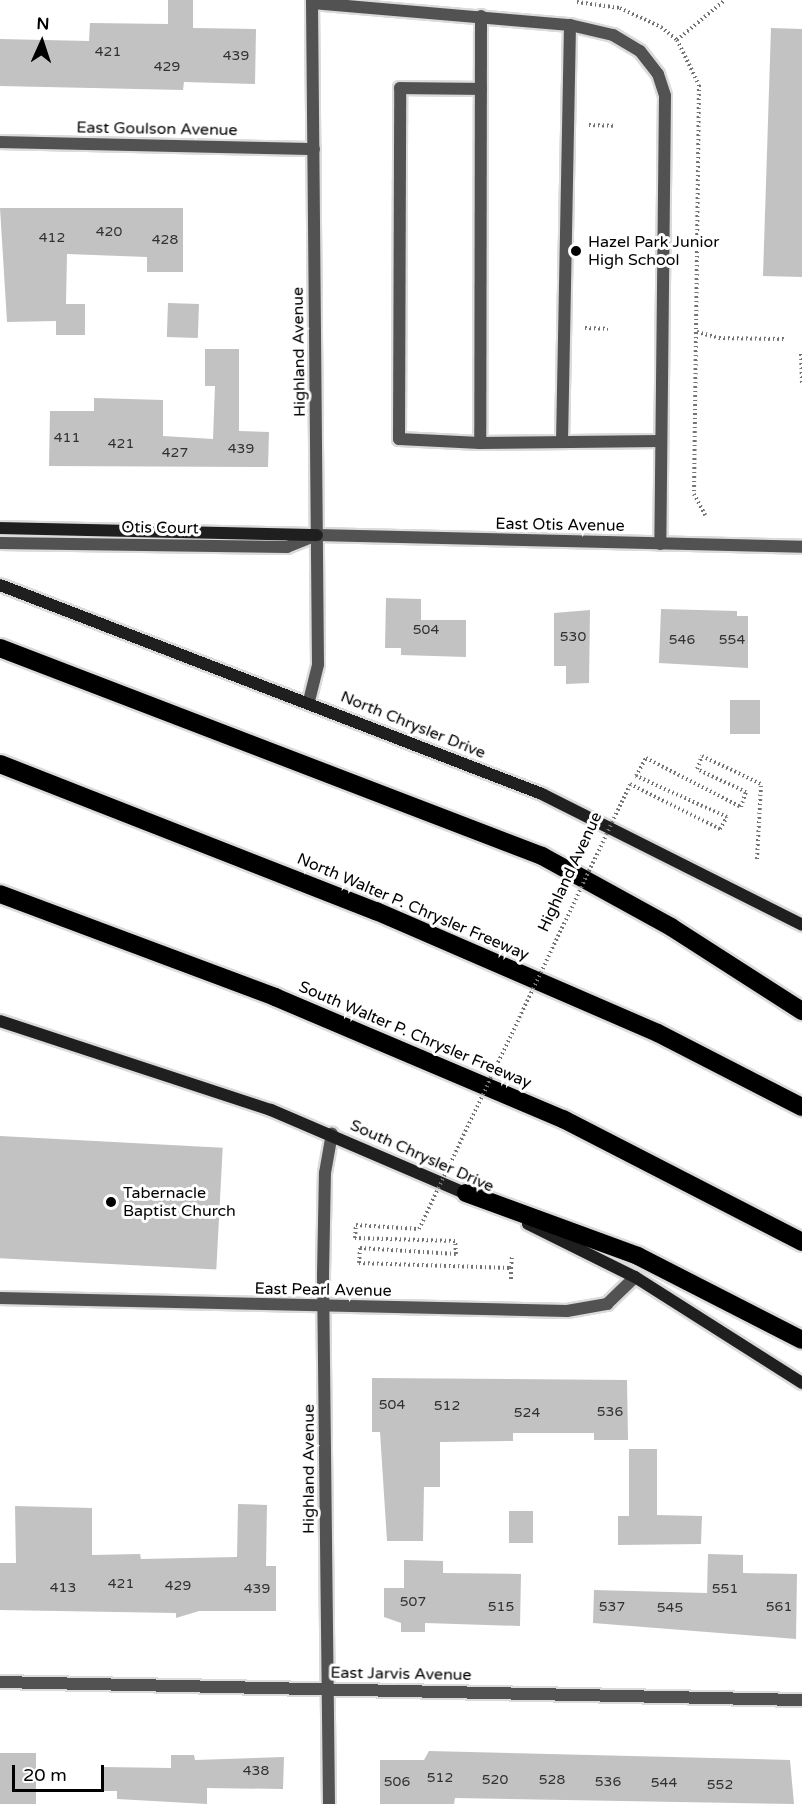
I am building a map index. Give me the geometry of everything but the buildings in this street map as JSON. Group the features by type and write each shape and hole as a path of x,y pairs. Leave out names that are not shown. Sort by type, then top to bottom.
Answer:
{"highway":[{"path":"0,648 542,856 671,927 802,1011"},
{"name":"North Walter P. Chrysler Freeway","path":"0,764 376,911 658,1033 802,1107"},
{"name":"South Walter P. Chrysler Freeway","path":"0,894 275,997 563,1119 802,1242"},
{"path":"466,1193 638,1256 802,1340"}],"main road":[{"path":"0,528 317,535"},
{"name":"North Chrysler Drive","path":"2,587 309,701 542,795 802,925"},
{"name":"South Chrysler Drive","path":"0,1022 186,1079 332,1134 466,1193 635,1277 802,1383"}],"street":[{"path":"312,1 570,25 613,35 640,51 658,75 665,96 660,544"},
{"name":"Highland Avenue","path":"309,701 318,664 312,1"},
{"path":"480,443 481,16"},
{"path":"562,442 570,25"},
{"path":"481,89 400,88 399,438 480,443 661,441"},
{"name":"East Goulson Avenue","path":"0,142 314,149"},
{"name":"Otis Court","path":"0,543 287,548 317,535"},
{"name":"East Otis Avenue","path":"317,535 802,548"},
{"name":"Highland Avenue","path":"329,1804 324,1307 325,1173 332,1134"},
{"name":"East Pearl Avenue","path":"0,1298 567,1311 607,1304 635,1277"},
{"name":"East Jarvis Avenue","path":"0,1682 802,1700"}],"path":[{"path":"677,40 725,0"},
{"path":"697,332 719,338 785,339"},
{"path":"801,354 802,383"},
{"name":"Highland Avenue","path":"511,1268 359,1263 360,1248 456,1254 456,1241 355,1238 356,1225 419,1229 630,784 720,830 727,817 636,776 646,758 741,807 746,792 697,769 702,756 761,784 757,859"},
{"path":"512,1256 512,1281"}],"place":[{"name":"Hazel Park Junior High School","path":"576,251"},
{"name":"Tabernacle Baptist Church","path":"111,1202"}]}
